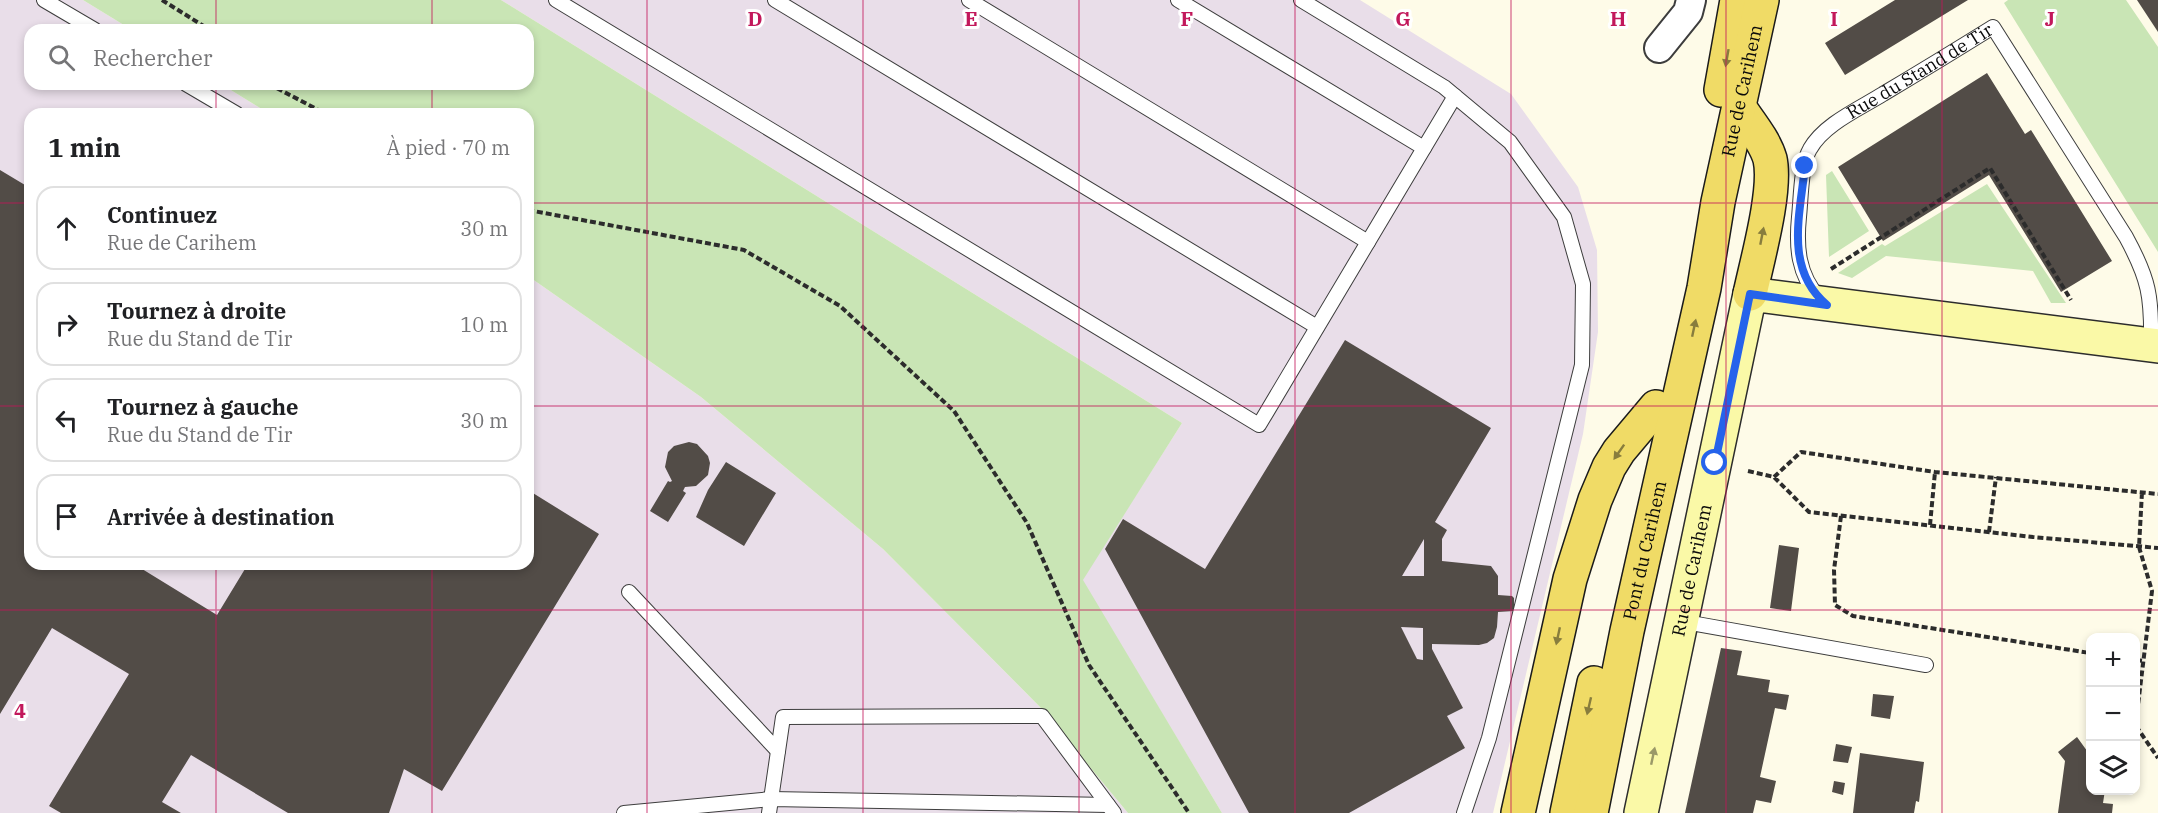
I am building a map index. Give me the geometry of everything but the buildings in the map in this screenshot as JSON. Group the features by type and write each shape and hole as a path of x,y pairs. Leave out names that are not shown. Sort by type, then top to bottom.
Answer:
{"main road":[{"name":"Rue de Carihem","path":"1692,291 1737,0"},
{"name":"Rue de Carihem","path":"1692,291 1718,202 1762,0"},
{"path":"1739,107 1769,157 1772,175 1767,213 1750,294"},
{"name":"Pont du Carihem","path":"1591,813 1617,630 1656,407 1692,291"},
{"name":"Pont du Carihem","path":"1567,813 1617,630 1692,291"},
{"path":"1518,813 1570,579 1595,500 1609,467 1619,451 1656,407"}],"street":[{"path":"1659,48 1688,12 1691,0"},
{"name":"Rue du Stand de Tir","path":"1750,294 1817,294 2094,338 2155,345"},
{"name":"Rue de Carihem","path":"1641,813 1750,294"}],"lane":[{"path":"44,0 85,24"},
{"path":"556,0 1258,425 1455,96"},
{"path":"775,0 1317,327"},
{"path":"969,0 1368,242"},
{"path":"1178,0 1424,148"},
{"path":"1301,0 1444,87 1510,142 1564,217 1583,284 1582,365 1489,738 1464,813"},
{"name":"Rue du Stand de Tir","path":"1817,294 1800,267 1798,252 1804,176 1809,150 1833,125 1993,27 2140,262 2152,305 2155,345"},
{"path":"196,90 227,108"},
{"path":"629,592 778,751"},
{"path":"1680,621 1926,665"},
{"path":"770,806 783,717 1042,716 1111,809"},
{"path":"624,813 770,806 1111,809"}],"path":[{"path":"162,0 200,24"},
{"path":"280,90 315,108"},
{"path":"1817,294 1990,168 2094,338"},
{"path":"534,211 744,250 840,306 954,411 1027,523 1089,665 1189,813"},
{"path":"1774,477 1801,452 1935,472 2158,494"},
{"path":"1715,463 1774,477 1809,512 2139,548 2158,548"},
{"path":"1930,525 1935,472"},
{"path":"1989,532 1996,477"},
{"path":"2140,691 2152,591 2139,548 2142,492"},
{"path":"1841,516 1834,570 1835,605 1853,616 2086,652"},
{"path":"2140,660 2144,661"},
{"path":"2140,732 2158,758"}],"shaded area":[{"path":"0,0 83,0 122,24 24,24 24,90 231,90 260,108 24,108 24,570 534,570 534,280 701,397 883,549 1040,707 1128,813 0,813"},
{"path":"501,0 1360,0 1511,94 1578,187 1597,250 1598,332 1583,434 1493,813 1222,813 1082,580 1182,423"}],"green space":[{"path":"83,0 501,0 1182,423 1083,580 1222,813 1128,813 1040,707 883,549 701,397 534,280 534,108 260,108 231,90 534,90 534,24 122,24"},
{"path":"2008,0 2126,0 2158,47 2158,252 2004,3"},
{"path":"1832,171 1869,231 1829,257 1826,175"},
{"path":"1987,184 2066,303 2051,303 2033,271 1886,256 1852,278 1838,273 1882,244 1885,246"}],"route":[{"path":"1715,463 1750,294 1827,305 1808,284 1800,267 1798,226 1805,166"}]}
